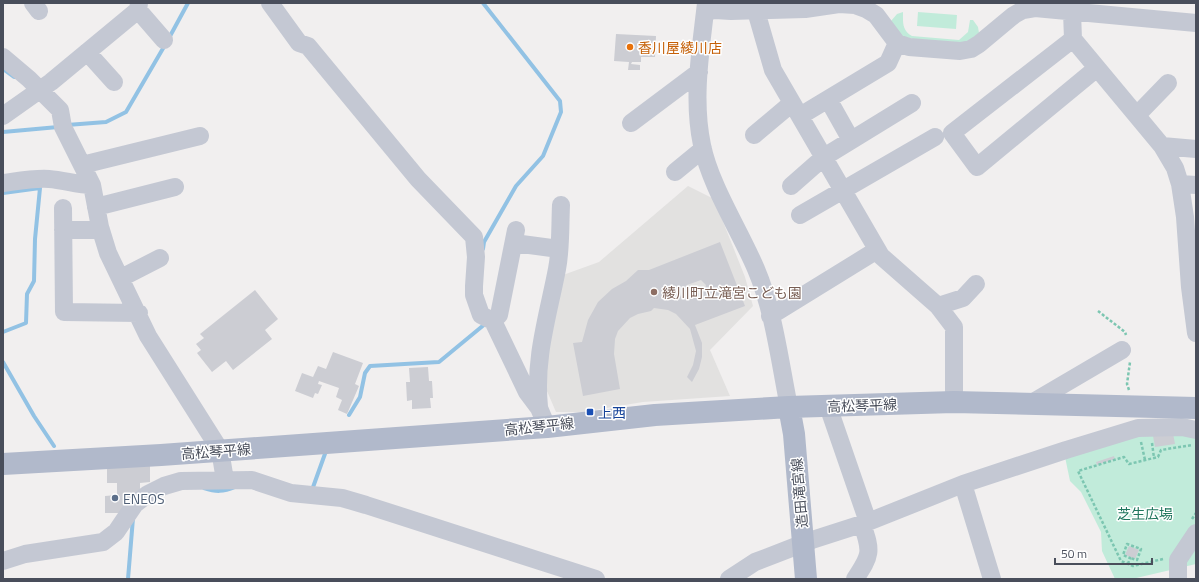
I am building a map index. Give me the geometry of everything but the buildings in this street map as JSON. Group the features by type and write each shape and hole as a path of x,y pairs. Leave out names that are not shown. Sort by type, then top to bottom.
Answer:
{"main road":[{"name":"高松琴平線","path":"3,464 220,450 543,417 655,415 789,407 954,402 1196,408"},
{"name":"造田滝宮線","path":"789,407 794,434 806,579"}],"street":[{"path":"270,3 299,43 308,46 418,179 474,237 476,257 474,295 481,315 493,321 527,392 543,417"},
{"path":"789,407 770,316 757,270 711,173 703,149 699,122 699,72 705,8 715,10 756,11 805,9 839,4 855,5 866,9 876,16 897,43 909,47 960,51 971,49 979,44 1014,15 1023,10 1036,8 1196,23"},
{"path":"3,116 38,92 87,52 138,6 164,40"},
{"path":"756,11 773,70 881,256 938,306 954,327 954,402"},
{"path":"1072,12 1073,39 1162,146 1175,168 1188,184 1185,217 1193,286 1196,332"},
{"path":"1073,39 952,133 977,167 1097,68"},
{"path":"754,135 796,110 828,99 888,63 897,43"},
{"path":"87,52 114,82"},
{"path":"3,57 38,92 60,110 62,126 92,185 101,230 108,252 152,342 220,450 225,480"},
{"path":"631,123 699,72"},
{"path":"1137,115 1168,83"},
{"path":"828,99 851,140"},
{"path":"791,186 824,157 912,103"},
{"path":"82,165 200,136"},
{"path":"800,215 842,189 935,137"},
{"path":"1162,146 1196,149"},
{"path":"675,172 703,149"},
{"path":"3,183 34,179 49,179 65,181 78,185 92,185"},
{"path":"96,207 175,187"},
{"path":"543,417 537,386 540,346 558,267 561,205"},
{"path":"63,208 64,312 138,313"},
{"path":"63,230 101,230"},
{"path":"493,321 499,315 515,236 559,249"},
{"path":"770,316 878,250"},
{"path":"121,278 160,258"},
{"path":"938,306 963,298 976,284"},
{"path":"1030,404 1122,350"},
{"path":"828,406 865,523 869,545 867,560 855,579"},
{"path":"1134,406 1138,428"},
{"path":"729,579 755,562 865,523 963,484 1066,450 1138,428 1182,427 1196,430"},
{"path":"3,560 25,554 103,542 116,532 135,504 159,488 181,481 252,480 291,493 342,498 596,579"},
{"path":"963,484 992,579"},
{"path":"1178,579 1178,560 1192,529"}],"path":[{"path":"1170,557 1133,566 1121,562 1078,471 1124,457 1129,464 1158,457 1161,450 1196,446"},
{"path":"1192,529 1196,513"},
{"path":"1127,544 1141,549 1137,560 1130,558 1123,555 1127,544"},
{"path":"1128,564 1130,558"}],"shaded area":[{"name":"綾川町立滝宮こども園","path":"688,186 714,199 745,277 753,306 710,350 730,396 643,402 582,412 556,412 544,384 547,352 563,275 599,262"}],"green space":[{"path":"903,12 903,23 905,29 912,36 959,40 968,32 970,20 973,20 978,27 979,33 967,43 913,39 900,36 891,21 897,14"},
{"path":"918,12 957,15 956,29 917,26"},
{"name":"芝生広場","path":"1137,430 1196,432 1196,564 1132,579 1115,579 1102,551 1101,532 1081,492 1070,481 1064,452"}],"waterway":[{"path":"169,38 188,3"},
{"path":"483,3 560,101 561,112 543,156 516,186 484,242 483,249"},
{"path":"67,125 106,122 126,112 165,45"},
{"path":"3,69 14,77"},
{"path":"3,132 58,127"},
{"path":"3,193 40,188 35,239 34,281 27,294 26,323 3,332"},
{"path":"349,415 360,397 365,373 370,366 439,362 485,324"},
{"path":"3,362 34,416 54,446"},
{"path":"312,490 326,451"},
{"path":"204,488 220,491 235,487"},
{"path":"128,579 133,518"}],"place":[{"name":"香川屋綾川店","path":"630,47"},
{"name":"綾川町立滝宮こども園","path":"654,292"},
{"name":"上西","path":"590,412"},
{"name":"ENEOS","path":"115,498"}]}
